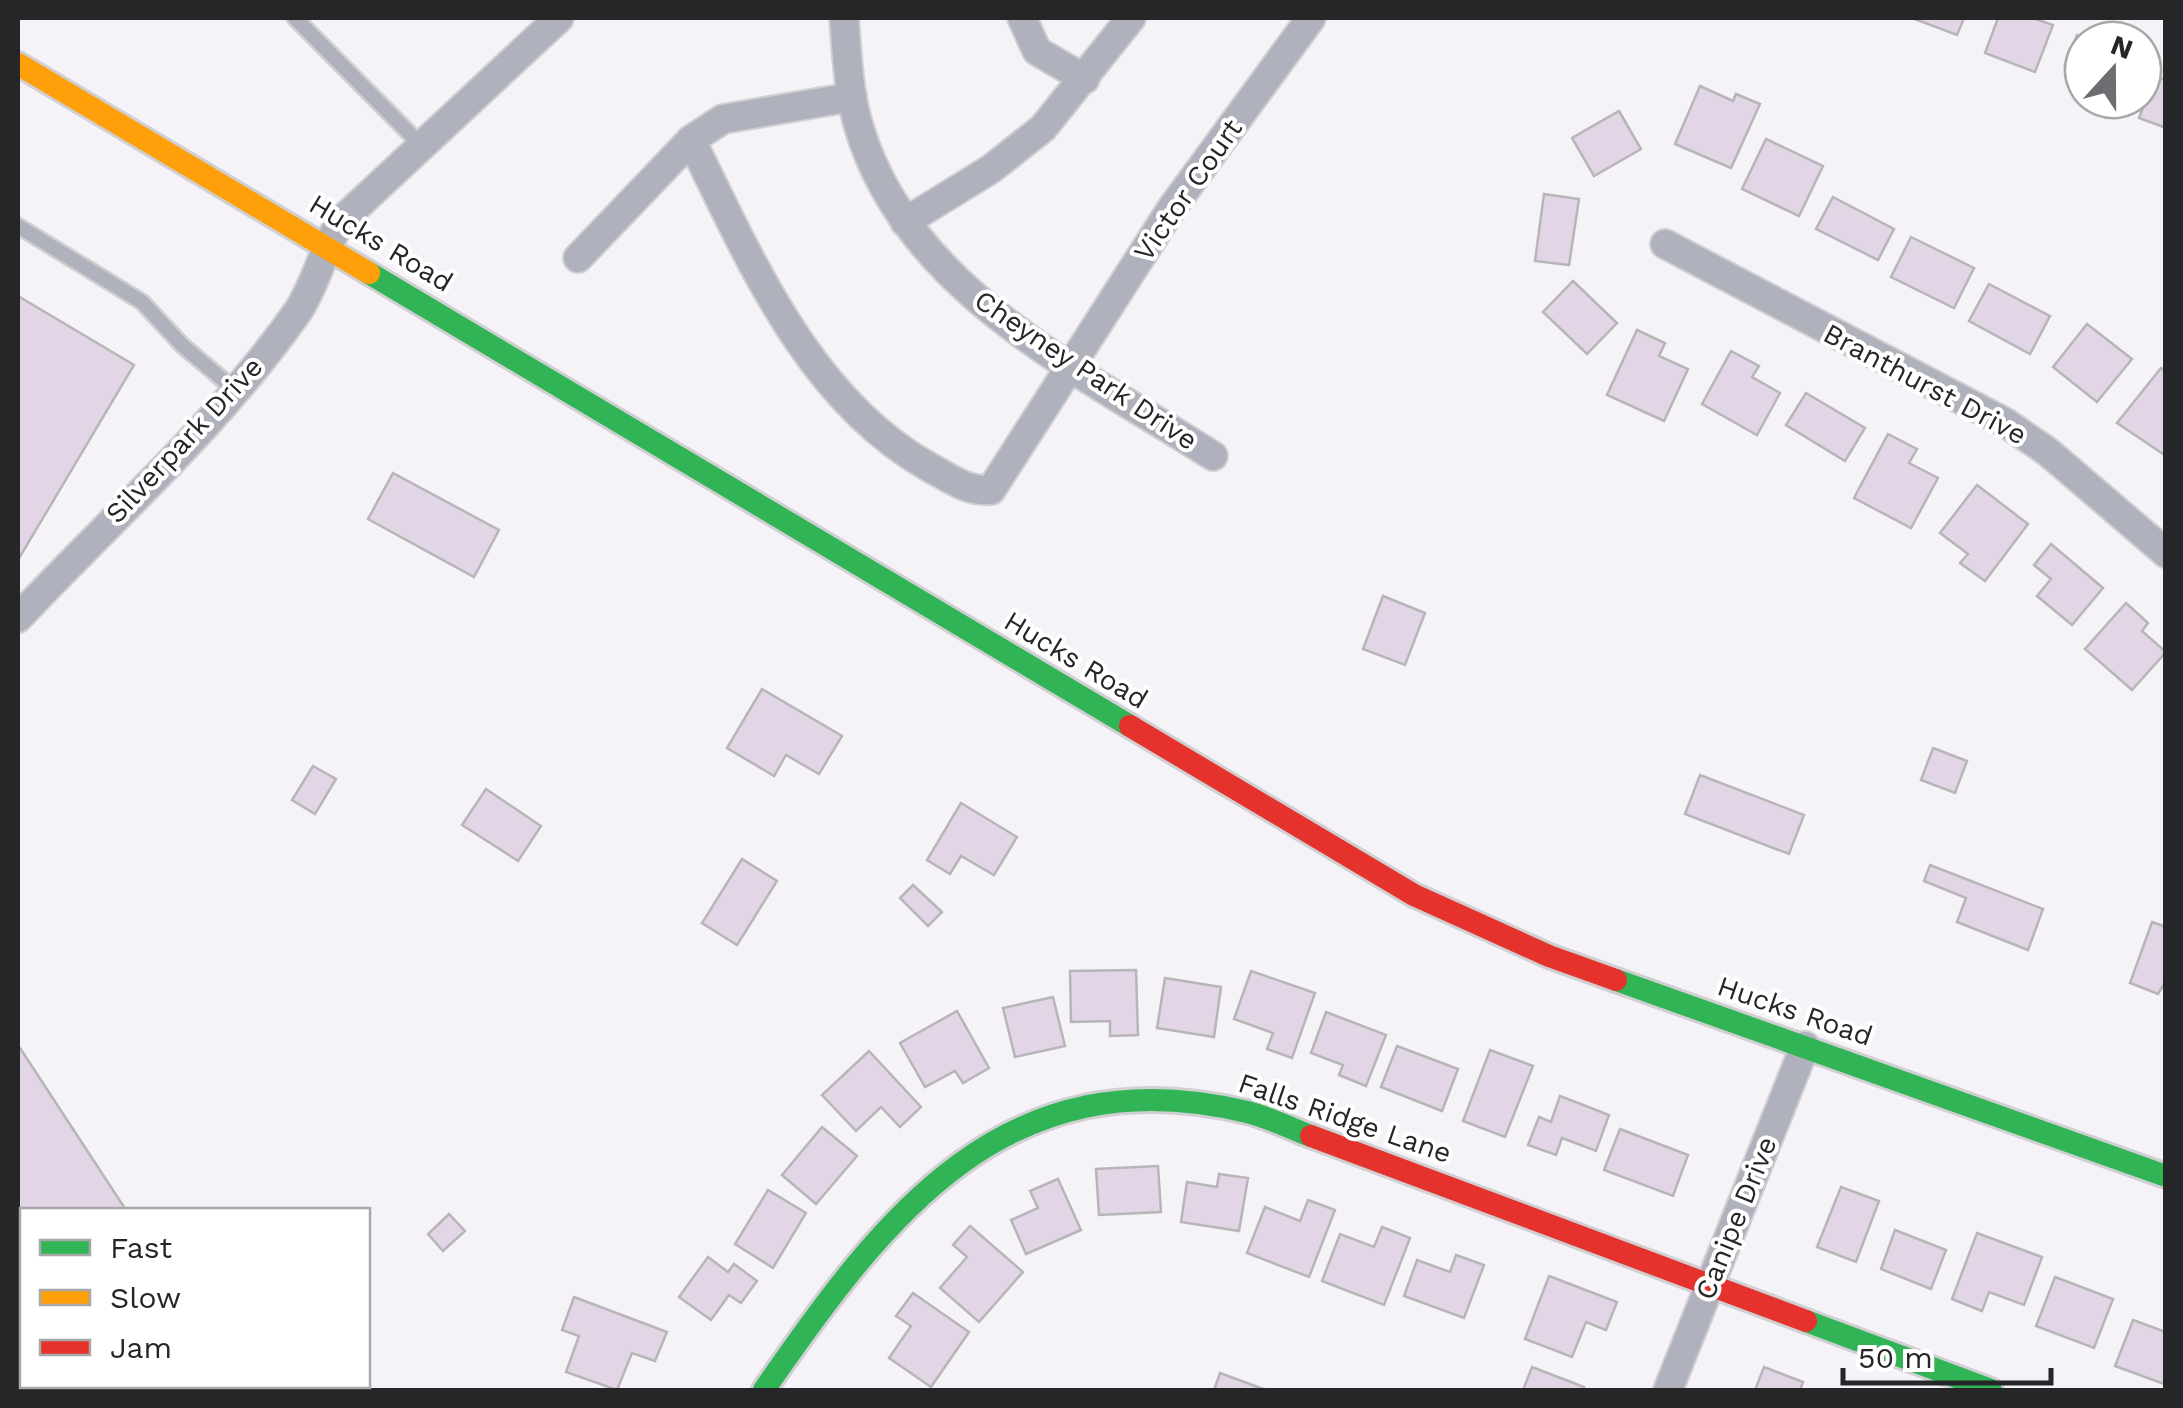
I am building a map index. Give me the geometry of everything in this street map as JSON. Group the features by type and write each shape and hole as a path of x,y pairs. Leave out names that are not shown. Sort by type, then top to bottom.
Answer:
{"main road":[{"name":"Hucks Road","path":"18,64 1363,868 1548,956 2166,1176"},
{"name":"Falls Ridge Lane","path":"764,1390 889,1222 944,1170 1030,1123 1092,1104 1187,1099 1247,1112 1991,1390"}],"street":[{"name":"Silverpark Drive","path":"18,618 236,391 301,307 326,246 342,222 560,18"},
{"name":"Cheyney Park Drive","path":"844,18 852,97 866,150 905,222 971,292 1070,366 1213,456"},
{"path":"1022,18 1037,51 1085,79"},
{"path":"905,222 1021,147 1085,79 1131,18"},
{"name":"Victor Court","path":"691,140 750,261 790,328 849,406 891,445 974,491 991,490 1172,208 1311,18"},
{"path":"578,258 691,140 723,119 852,97"},
{"name":"Branthurst Drive","path":"1664,244 2006,422 2048,452 2166,553"},
{"name":"Canipe Drive","path":"1668,1390 1805,1046"}],"lane":[{"path":"295,18 422,146"},
{"path":"18,226 142,302 182,345 236,391"}],"building":[{"path":"1912,18 1964,18 1957,35"},
{"path":"1998,18 2033,18 2053,25 2035,72 1985,53"},
{"path":"2163,79 2166,80 2166,128 2144,120 2163,120"},
{"path":"1700,86 1733,101 1736,94 1760,104 1731,168 1675,144"},
{"path":"1619,111 1641,149 1594,176 1572,138"},
{"path":"1766,139 1823,166 1799,216 1742,189"},
{"path":"1544,194 1579,199 1569,265 1535,261"},
{"path":"1833,197 1894,229 1878,260 1816,229"},
{"path":"1911,237 1974,268 1954,308 1891,277"},
{"path":"1573,281 1617,323 1587,354 1543,312"},
{"path":"1989,284 2050,316 2030,354 1969,321"},
{"path":"18,296 134,365 18,560"},
{"path":"2087,324 2132,359 2097,402 2053,367"},
{"path":"1637,330 1665,343 1659,356 1688,369 1664,421 1607,395"},
{"path":"1731,351 1759,366 1752,377 1780,393 1757,435 1702,404"},
{"path":"2161,368 2166,372 2166,456 2117,423"},
{"path":"1806,393 1865,428 1845,461 1786,425"},
{"path":"1888,434 1917,449 1909,463 1938,478 1911,528 1854,498"},
{"path":"393,473 499,530 474,577 368,519"},
{"path":"1977,485 2028,524 1985,581 1960,563 1968,554 1940,533"},
{"path":"2051,544 2103,588 2072,625 2037,596 2051,579 2034,565"},
{"path":"1383,596 1425,613 1405,665 1363,649"},
{"path":"2126,603 2148,623 2142,631 2166,652 2132,690 2085,649"},
{"path":"762,689 842,736 819,774 786,755 774,776 727,748"},
{"path":"1933,748 1967,761 1955,793 1921,780"},
{"path":"313,766 336,779 315,814 292,800"},
{"path":"1700,775 1804,815 1789,854 1685,814"},
{"path":"486,789 541,826 518,861 462,825"},
{"path":"961,803 1017,837 994,875 961,856 950,874 927,860"},
{"path":"742,859 777,881 737,945 702,923"},
{"path":"1930,865 2043,909 2028,950 1957,922 1966,898 1924,881"},
{"path":"913,885 942,912 928,926 900,898"},
{"path":"2152,922 2166,927 2166,981 2158,994 2130,983"},
{"path":"1136,970 1138,1035 1110,1036 1110,1021 1071,1022 1070,971"},
{"path":"1251,971 1315,993 1292,1058 1267,1049 1273,1033 1234,1019"},
{"path":"1165,978 1221,987 1214,1037 1157,1028"},
{"path":"1053,997 1065,1046 1015,1057 1003,1008"},
{"path":"957,1011 989,1068 963,1083 955,1071 925,1087 900,1043"},
{"path":"1326,1012 1386,1035 1366,1086 1339,1075 1343,1065 1311,1053"},
{"path":"18,1045 125,1208 20,1208 20,1388 47,1388 18,1390"},
{"path":"1397,1046 1458,1069 1442,1111 1381,1087"},
{"path":"1490,1050 1533,1066 1505,1137 1463,1121"},
{"path":"869,1051 921,1107 900,1127 881,1107 856,1131 822,1095"},
{"path":"1560,1096 1609,1115 1596,1151 1562,1138 1556,1155 1528,1145 1539,1117 1551,1122"},
{"path":"822,1127 857,1156 816,1204 782,1175"},
{"path":"1620,1129 1688,1155 1673,1196 1604,1170"},
{"path":"1158,1166 1161,1212 1099,1215 1096,1169"},
{"path":"1219,1174 1248,1178 1239,1231 1181,1222 1187,1182 1217,1187"},
{"path":"1058,1179 1081,1230 1026,1254 1011,1220 1038,1208 1030,1191"},
{"path":"1841,1187 1879,1201 1856,1262 1817,1247"},
{"path":"768,1190 806,1213 773,1268 735,1244"},
{"path":"1308,1200 1335,1210 1309,1277 1247,1253 1265,1207 1300,1221"},
{"path":"449,1214 465,1231 443,1251 428,1234"},
{"path":"970,1226 1023,1272 979,1322 940,1288 967,1257 953,1245"},
{"path":"1382,1227 1410,1238 1384,1305 1322,1281 1340,1234 1374,1247"},
{"path":"1895,1230 1946,1250 1931,1289 1881,1269"},
{"path":"1977,1233 2042,1257 2024,1305 1989,1292 1982,1311 1952,1299"},
{"path":"1456,1255 1484,1265 1464,1318 1404,1296 1417,1260 1450,1272"},
{"path":"708,1257 728,1272 734,1264 757,1281 741,1303 729,1295 711,1320 679,1297"},
{"path":"1549,1276 1617,1302 1606,1330 1586,1322 1572,1357 1525,1339"},
{"path":"2055,1277 2113,1299 2094,1348 2036,1326"},
{"path":"913,1293 969,1332 931,1387 889,1358 911,1326 896,1316"},
{"path":"574,1297 667,1332 655,1361 632,1353 617,1390 566,1372 579,1336 562,1330"},
{"path":"2133,1320 2166,1332 2164,1384 2115,1366"},
{"path":"1532,1367 1584,1387 1583,1390 1523,1390"},
{"path":"1764,1367 1803,1382 1800,1390 1755,1390"},
{"path":"1220,1373 1266,1390 1214,1390"}],"traffic: fast":[{"path":"369,273 1130,726"},
{"path":"1616,980 2166,1176"},
{"path":"764,1390 857,1265 906,1210 960,1164 1020,1128 1087,1106 1162,1100 1247,1112 1311,1136"},
{"path":"1806,1321 1991,1390"}],"traffic: slow":[{"path":"18,64 369,273"}],"traffic: jam":[{"path":"1130,726 1414,895 1549,956 1616,980"},
{"path":"1311,1136 1806,1321"}]}
